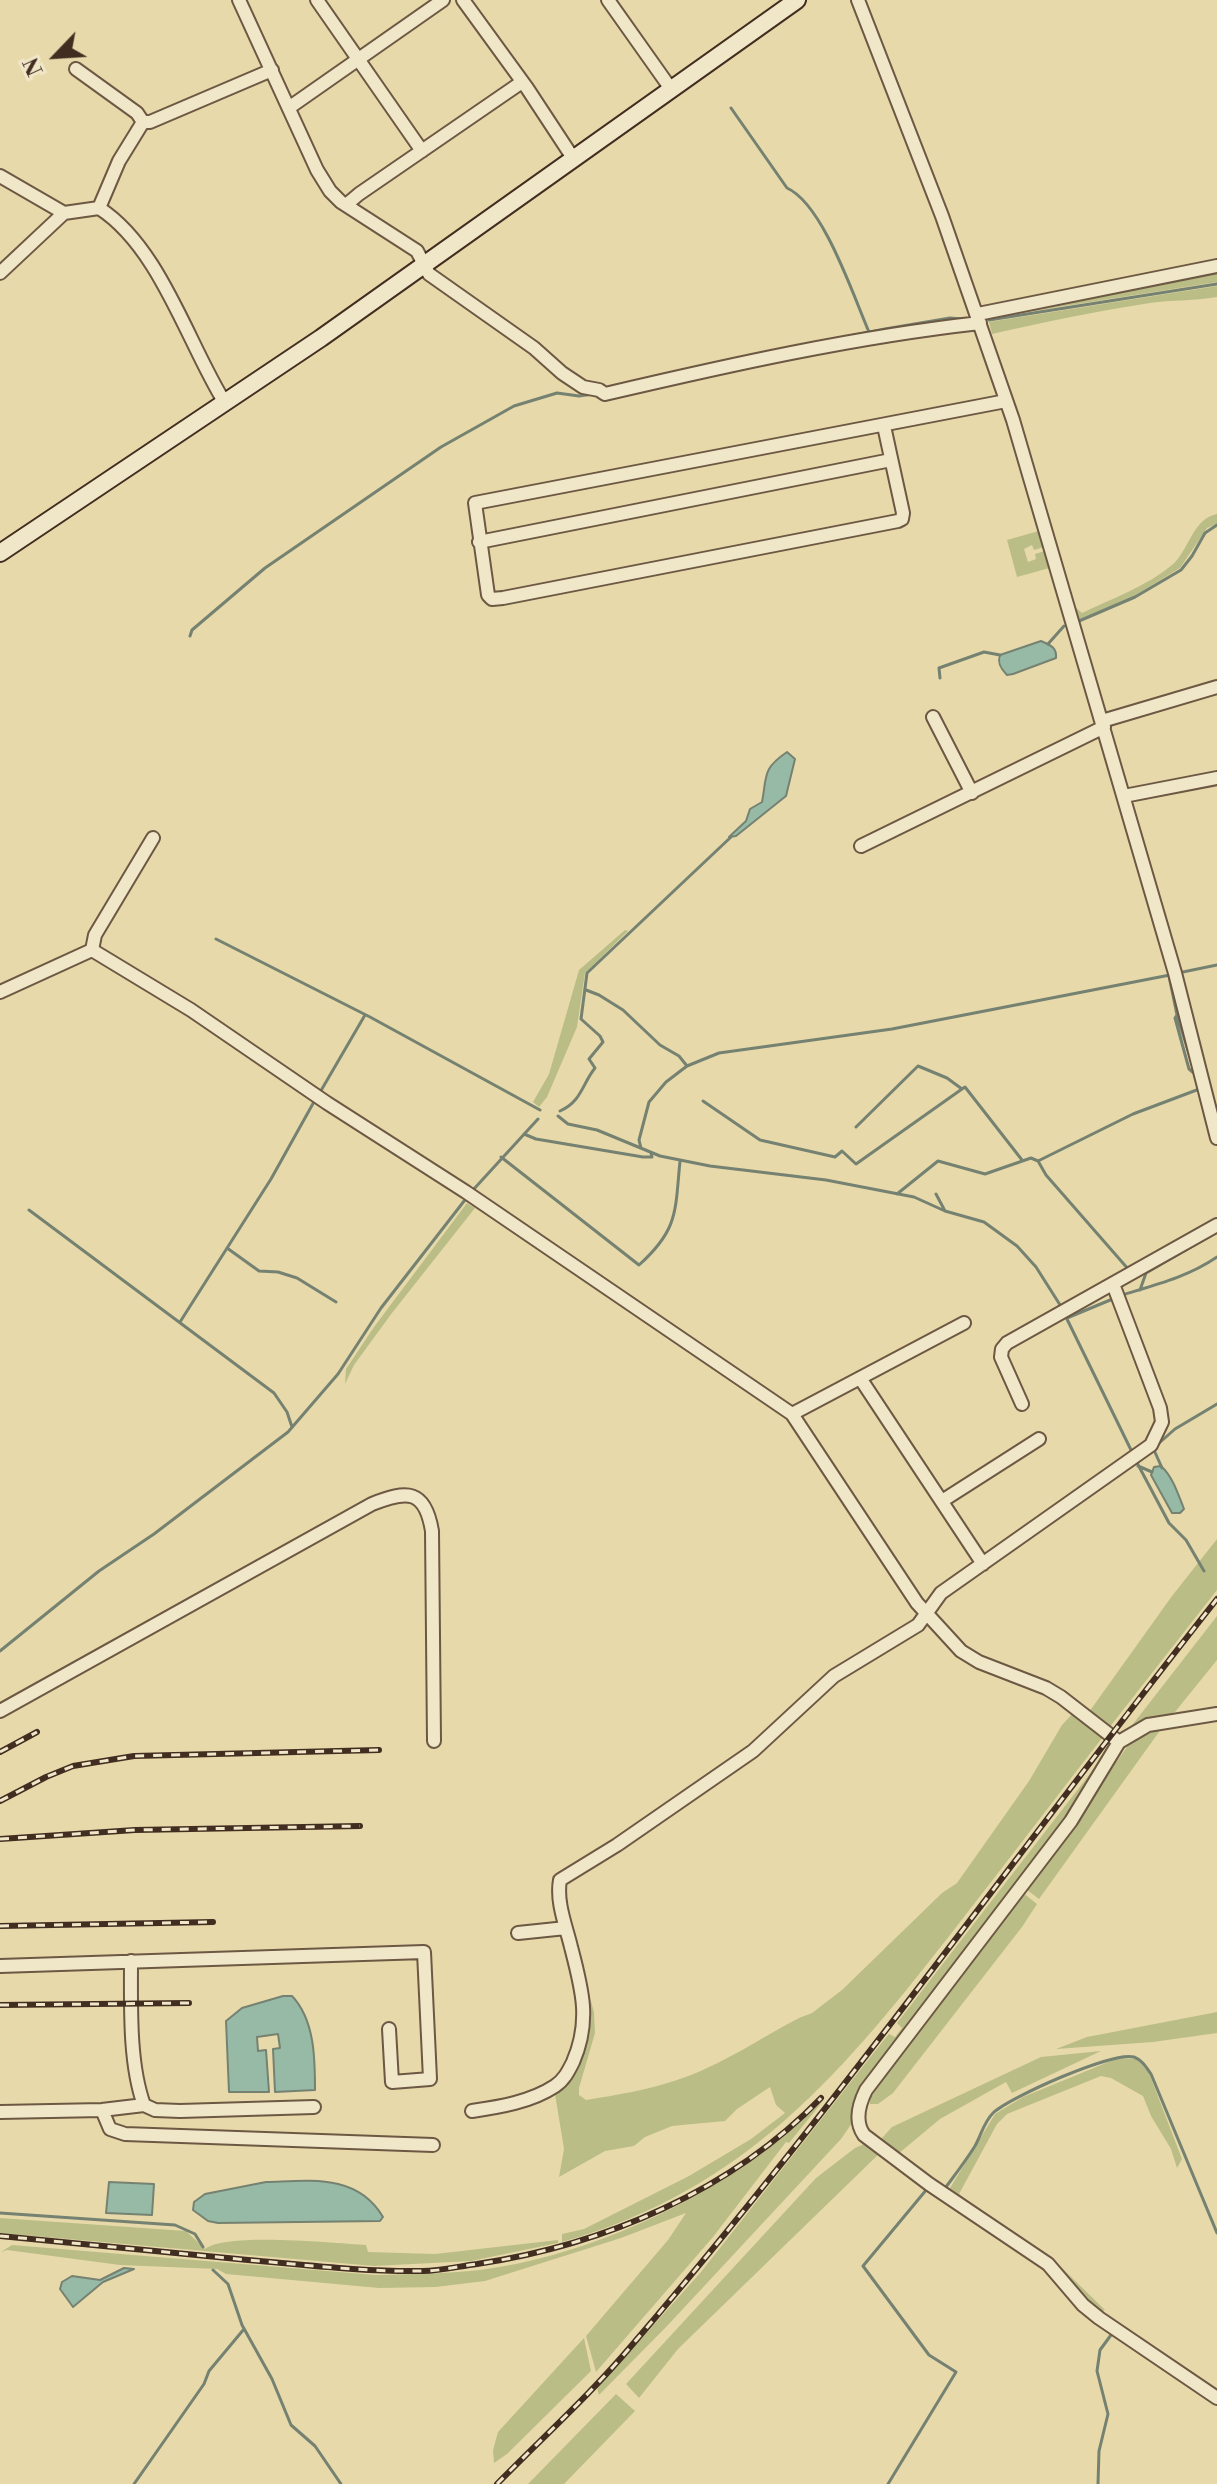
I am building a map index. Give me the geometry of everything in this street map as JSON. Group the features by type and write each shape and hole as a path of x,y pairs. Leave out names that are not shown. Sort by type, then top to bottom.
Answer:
{"main road":[{"path":"0,553 225,403 797,0"}],"street":[{"path":"317,0 422,151"},
{"path":"290,107 443,0"},
{"path":"463,0 573,158"},
{"path":"608,0 671,89"},
{"path":"858,0 979,319 1006,401 1176,974 1217,1138"},
{"path":"244,2 272,70 330,191 346,205 417,251 429,274 534,348 562,373 583,387 605,394 722,367 979,319 1217,266"},
{"path":"76,69 137,113 143,122"},
{"path":"143,122 157,120 272,70"},
{"path":"346,205 522,82"},
{"path":"99,208 119,161 143,122"},
{"path":"0,176 64,213"},
{"path":"0,273 64,213 99,208 110,215 143,254 184,321 213,385 225,403"},
{"path":"884,426 902,519 492,599 488,595 475,503 1006,401"},
{"path":"479,542 891,460"},
{"path":"861,846 972,793 1103,724 1217,687"},
{"path":"933,717 972,793"},
{"path":"1124,796 1217,778"},
{"path":"92,950 95,935 153,838"},
{"path":"0,992 92,950"},
{"path":"92,950 191,1010 327,1103 469,1194 792,1414 917,1603 961,1651 979,1662 1046,1688 1119,1742"},
{"path":"1022,1404 1001,1357 1002,1349 1013,1339 1217,1225"},
{"path":"472,2111 521,2101 555,2086 566,2076 580,2047 585,2017 566,1928 560,1880 617,1845 753,1751 834,1676 918,1625 941,1593 1151,1445 1162,1422 1160,1408 1113,1284"},
{"path":"792,1414 964,1323"},
{"path":"860,1378 983,1564"},
{"path":"942,1501 1039,1439"},
{"path":"0,1711 372,1504 395,1495 409,1494 429,1512 432,1531 434,1741"},
{"path":"1217,1714 1148,1725 1119,1742 1071,1821 866,2090 860,2104 860,2129 929,2184 1048,2264 1083,2305 1099,2318 1217,2398"},
{"path":"518,1933 566,1928"},
{"path":"0,1966 424,1952 430,2079 392,2082 389,2029"},
{"path":"131,1961 136,2069 144,2105"},
{"path":"0,2112 102,2110 144,2105 155,2110 180,2111 314,2107"},
{"path":"102,2110 110,2129 125,2134 433,2145"}],"green space":[{"path":"1217,269 1217,282 988,316"},
{"path":"1217,286 1217,297 1130,306 992,334 989,322"},
{"path":"1217,514 1217,524 1207,528 1180,568 1134,596 1078,620 1075,607 1082,613 1162,573 1178,559 1202,522"},
{"path":"1042,530 1047,546 1034,550 1032,545 1024,549 1028,562 1036,559 1035,554 1048,550 1053,567 1017,577 1007,540"},
{"path":"625,930 628,931 585,973 577,1027 547,1097 539,1107 533,1102 549,1074 579,970"},
{"path":"467,1203 475,1208 392,1313 354,1365 345,1384 346,1369 374,1327"},
{"path":"1217,1539 1217,1590 1109,1728 1089,1712"},
{"path":"1217,1616 1217,1660 1175,1712 1126,1733"},
{"path":"1075,1711 1106,1733 915,1979 831,2076 786,2119 738,2157 686,2191 627,2219 562,2242 562,2234 584,2229 689,2176 751,2139 785,2113 776,2105 770,2087 725,2121 672,2126 645,2137 634,2146 605,2151 559,2177 564,2149 555,2094 586,2041 563,1902 594,2012 595,2033 579,2095 586,2100 677,2080 724,2060 812,2013 842,1990 942,1893 957,1883 1029,1781 1062,1725"},
{"path":"1164,1725 1039,1899 1026,1889 1127,1747 1139,1735"},
{"path":"1113,1744 1089,1789 856,2111 841,2139 599,2395 597,2388 701,2272 883,2041 889,2034 895,2037 902,2028 897,2023"},
{"path":"1022,1892 1037,1904 1022,1927 893,2093 878,2104 870,2104 888,2069"},
{"path":"1217,2012 1217,2033 1153,2042 1056,2049 1087,2037"},
{"path":"1101,2051 1012,2093 1006,2082 940,2119 898,2154 884,2143 882,2138 892,2127 1041,2057"},
{"path":"1118,2058 1137,2059 1149,2073 1182,2159 1177,2168 1171,2149 1143,2096 1111,2078 1101,2076 1007,2114 997,2124 959,2194 1062,2268 1105,2310 1100,2312 947,2193 995,2114 1023,2097"},
{"path":"823,2101 789,2143 786,2142 713,2237 596,2372 586,2336 668,2240 686,2213 621,2238 485,2281 436,2287 379,2288 226,2274 217,2269 120,2265 7,2250 1,2252 12,2245 376,2275 480,2270 516,2264 586,2245 686,2201 759,2156"},
{"path":"864,2144 883,2150 678,2349 639,2398 626,2384 816,2178"},
{"path":"0,2218 186,2231 205,2249 235,2241 282,2240 366,2245 368,2252 435,2254 558,2240 558,2243 471,2261 374,2266 0,2233"},
{"path":"584,2338 591,2371 507,2454 494,2463 493,2450 498,2432"},
{"path":"616,2394 635,2411 564,2484 528,2484"}],"shaded area":[{"path":"1041,641 1054,649 1056,658 1007,675 999,663 1000,655"},
{"path":"787,752 795,759 786,796 736,836 729,837 746,821 750,809 762,802 769,768"},
{"path":"1161,1466 1169,1475 1184,1509 1180,1513 1172,1513 1151,1475 1154,1467"},
{"path":"292,1996 309,2028 314,2053 315,2090 275,2092 273,2049 280,2048 278,2034 257,2037 258,2051 266,2050 269,2092 229,2092 226,2021 242,2008"},
{"path":"315,2181 346,2186 372,2203 383,2217 380,2221 218,2223 208,2221 193,2210 194,2202 205,2194 266,2182"},
{"path":"109,2182 154,2184 152,2215 106,2213"},
{"path":"124,2268 134,2269 103,2282 73,2307 60,2289 62,2282 72,2276 100,2280"}],"waterway":[{"path":"731,108 787,188 800,197 825,231 869,332"},
{"path":"989,320 1217,284"},
{"path":"733,359 885,329 950,318 962,319"},
{"path":"190,636 192,630 265,568 441,447 514,406 557,393 579,396 594,394"},
{"path":"1079,621 1135,597 1181,570 1205,533 1217,525"},
{"path":"1048,644 1064,626"},
{"path":"940,678 939,668 984,652 1000,655"},
{"path":"560,1111 581,1092 595,1068 589,1059 603,1042 581,1019 587,973 731,837"},
{"path":"216,939 370,1017 540,1110"},
{"path":"1178,973 1217,965"},
{"path":"586,990 623,1010 687,1066 719,1053 892,1029 1170,975"},
{"path":"1169,976 1177,1015 1175,1018 1189,1069 1195,1074"},
{"path":"319,1094 365,1015"},
{"path":"1177,1015 1190,1057"},
{"path":"641,1148 639,1140 649,1102 666,1082 687,1066"},
{"path":"856,1127 918,1066 947,1078 962,1089 965,1087 1022,1160"},
{"path":"1038,1161 1133,1114 1202,1088"},
{"path":"703,1101 760,1140 835,1157 842,1151 856,1164 962,1089"},
{"path":"180,1322 271,1179 315,1100"},
{"path":"558,1116 568,1124 597,1130 660,1156 710,1166 826,1180 914,1197 945,1211 984,1222 1017,1246 1036,1267 1062,1308"},
{"path":"473,1190 538,1119"},
{"path":"524,1134 536,1139 643,1157 652,1157 651,1153"},
{"path":"501,1157 639,1265 662,1241 673,1218 680,1161"},
{"path":"897,1194 938,1161 985,1174 1031,1158 1038,1161 1046,1175 1129,1270"},
{"path":"936,1194 945,1211"},
{"path":"0,1651 99,1571 154,1534 288,1432 338,1374 381,1308 468,1196"},
{"path":"29,1210 274,1393 287,1412 292,1427"},
{"path":"1140,1290 1146,1273 1217,1232"},
{"path":"227,1248 259,1271 278,1272 297,1278 336,1302"},
{"path":"1122,1295 1183,1275 1217,1257"},
{"path":"1067,1318 1115,1298"},
{"path":"1065,1315 1132,1452"},
{"path":"1158,1444 1175,1429 1217,1404"},
{"path":"1154,1450 1162,1468"},
{"path":"1135,1459 1169,1523 1186,1540 1204,1571"},
{"path":"1138,1466 1152,1472"},
{"path":"943,2191 975,2146 993,2113 1040,2087 1085,2068 1123,2057 1134,2057 1151,2074 1217,2233"},
{"path":"888,2484 956,2372 929,2355 863,2266 927,2189"},
{"path":"0,2213 175,2225 195,2234 203,2247"},
{"path":"213,2270 228,2284 242,2325 272,2379 291,2425 315,2446 341,2484"},
{"path":"134,2484 204,2384 209,2371 244,2329"},
{"path":"1098,2484 1099,2451 1108,2414 1097,2371 1100,2350 1111,2335"}],"railway":[{"path":"497,2484 616,2363 783,2162 1217,1599"},
{"path":"0,1752 37,1732"},
{"path":"0,1801 73,1766 134,1756 379,1750"},
{"path":"0,1839 135,1830 360,1826"},
{"path":"0,1926 213,1922"},
{"path":"0,2005 189,2003"},
{"path":"0,2236 357,2269 430,2271 477,2264 572,2243 663,2209 747,2160 786,2131 821,2098"}]}
